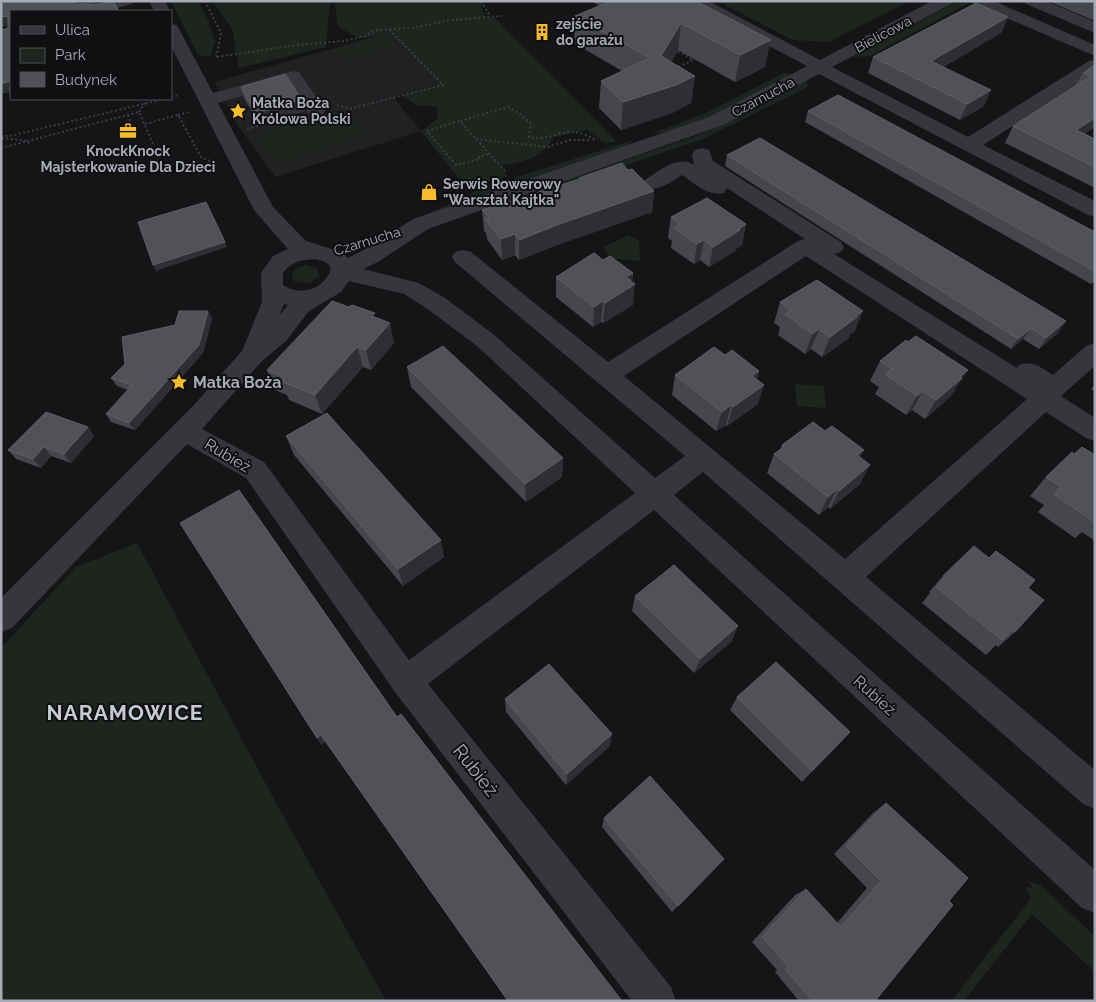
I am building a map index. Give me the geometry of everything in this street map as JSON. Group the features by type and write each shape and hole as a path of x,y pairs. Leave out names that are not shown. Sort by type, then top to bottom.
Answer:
{"street":[{"path":"92,10 126,1"},
{"path":"696,1 821,66 833,75 1095,210"},
{"name":"Bielicowa","path":"821,66 945,1"},
{"path":"980,1 1092,47"},
{"path":"1032,1 1072,15 1095,28"},
{"path":"172,31 264,210 298,246 332,256 341,270 335,285 320,295 303,299 289,298 273,288 270,276 277,264 278,256 265,227 264,210"},
{"path":"968,145 1095,65"},
{"name":"Czarnucha","path":"341,270 362,260 408,232 463,208 716,122 821,66"},
{"path":"206,100 292,76 316,110"},
{"path":"702,154 703,164 1055,388 1095,352"},
{"path":"652,184 682,166 1095,431"},
{"name":"Czarnucha","path":"317,251 336,252 399,230 408,232"},
{"path":"404,285 394,274 392,266 396,250 408,232"},
{"path":"607,375 806,246"},
{"path":"277,264 290,256 317,251"},
{"path":"464,257 607,375 1095,792"},
{"name":"Rubież","path":"341,270 404,285 427,297 485,340 1095,895"},
{"name":"Rubież","path":"252,356 272,302 273,288"},
{"name":"Rubież","path":"1,618 184,432 252,356 274,339 304,304 320,295 343,290 373,293 448,312"},
{"path":"845,577 1045,398"},
{"name":"Rubież","path":"184,432 201,439 255,470 406,681 657,1001"},
{"path":"406,681 704,458"}],"path":[{"path":"205,1 221,33 217,57"},
{"path":"481,1 490,16"},
{"path":"194,76 217,57 296,45 344,41 366,36 376,30 411,28 452,20 502,16"},
{"path":"349,109 443,85 389,29"},
{"path":"669,54 676,50 693,60 675,69"},
{"path":"1,137 159,100"},
{"path":"1,148 128,116 139,112 145,103"},
{"path":"489,154 478,157 480,159 474,162 456,165 427,131 508,107 520,114 530,124 529,137 578,132 588,134 600,146"},
{"path":"139,112 153,144"},
{"path":"145,124 178,115 201,157 218,164"},
{"path":"128,116 130,121"},
{"path":"460,121 508,176"},
{"path":"100,122 102,127"},
{"path":"1,137 28,142"},
{"path":"476,139 536,146 556,145 578,140 595,141"},
{"path":"28,142 30,146"}],"shaded area":[{"path":"388,33 438,84 393,97 421,131 275,177 237,124 214,82"}],"green space":[{"path":"171,1 198,1 207,18 215,41 211,55 207,57 198,55"},
{"path":"212,1 330,1 326,47 239,68 232,28"},
{"path":"335,1 488,1 481,5 484,15 496,19 616,141 606,144 587,130 554,137 543,151 537,155 525,161 500,166 508,176 467,189 421,131 438,118 437,106 418,106 402,95 438,84 388,33 362,38 351,34 337,25"},
{"path":"717,1 910,1 829,42 793,40"},
{"path":"971,2 871,56 852,57 954,3"},
{"path":"385,35 394,46 343,61 333,49"},
{"path":"784,73 793,74 723,111 684,127 667,132 653,133 704,114"},
{"path":"806,81 808,87 703,139 540,194 536,190 696,136 746,113"},
{"path":"345,109 367,135 275,164 256,134"},
{"path":"633,140 627,147 474,197 424,216 480,189"},
{"path":"629,235 639,241 640,261 610,258 603,247"},
{"path":"306,265 318,269 319,276 310,283 295,282 292,278 294,271 298,267"},
{"path":"795,384 824,386 826,408 797,406"},
{"path":"137,543 275,801 386,1001 1,1001 1,648 76,567"},
{"path":"1028,881 1040,885 1095,936 1095,972 1032,914 964,1001 951,1001 1031,898 1025,887 1034,889"}],"building":[{"path":"1,1 75,1 76,4 102,4 113,1 118,10 10,10 10,81 1,84 1,30 8,28 8,16 1,17"},
{"path":"611,1 701,1 700,3 771,40 740,55 681,23 661,56 695,76 676,85 623,102 601,81 650,58 575,16"},
{"path":"976,3 1008,17 931,61 991,90 967,104 873,57"},
{"path":"1095,65 1095,118 1076,130 1095,139 1095,167 1013,126 1091,76 1083,73"},
{"path":"285,74 302,100 256,113 241,87"},
{"path":"838,95 1095,232 1095,271 808,111"},
{"path":"760,138 1066,321 1046,338 1031,328 1018,339 727,155"},
{"path":"622,163 628,170 632,169 654,191 519,240 515,234 501,239 485,219 489,217 482,210 580,179"},
{"path":"707,198 746,224 713,247 704,240 697,244 674,228 680,224 671,217"},
{"path":"206,202 225,242 153,265 138,222"},
{"path":"594,253 603,260 610,256 633,273 626,277 635,284 605,303 603,301 594,307 556,277"},
{"path":"817,280 863,311 830,337 819,329 812,334 785,314 791,310 780,302"},
{"path":"332,301 349,307 352,305 375,313 372,316 390,323 366,350 357,347 315,395 281,381 285,378 267,370"},
{"path":"179,311 208,311 199,345 129,423 106,414 132,385 111,378 125,364 122,337 175,325"},
{"path":"916,336 968,370 960,377 962,378 936,400 923,391 917,396 885,374 892,369 880,361 906,340 908,342"},
{"path":"443,346 563,458 525,484 407,367"},
{"path":"714,347 725,355 732,350 759,371 752,376 764,385 733,407 731,405 722,412 675,375"},
{"path":"46,412 88,427 64,454 44,447 33,459 8,450"},
{"path":"327,413 441,540 398,569 286,436"},
{"path":"813,422 825,431 832,426 864,450 857,455 870,465 839,491 837,489 828,497 774,454 784,447 782,445"},
{"path":"1082,447 1095,455 1095,519 1093,521 1054,494 1061,487 1046,477 1072,452 1074,454"},
{"path":"239,490 397,717 401,714 622,1001 508,1001 321,735 317,738 180,523"},
{"path":"974,546 989,558 996,551 1035,580 1028,588 1044,600 1015,632 1012,630 1002,640 936,587 945,577 943,576"},
{"path":"674,565 738,626 700,659 635,596"},
{"path":"776,662 850,732 812,771 737,697"},
{"path":"549,664 612,734 567,774 505,699"},
{"path":"650,776 724,859 678,906 604,818"},
{"path":"886,803 968,878 949,901 953,905 875,1001 813,1001 785,969 788,966 762,937 806,889 841,927 881,881 846,846"}],"place":[{"name":"zejście do garażu","path":"542,32"},
{"name":"Matka Boża Królowa Polski","path":"238,111"},
{"name":"KnockKnock Majsterkowanie Dla Dzieci","path":"128,131"},
{"name":"Serwis Rowerowy \"Warsztat Kajtka\"","path":"429,192"},
{"name":"Matka Boża","path":"179,382"}],"district":[{"name":"NARAMOWICE","path":"125,713"}]}
